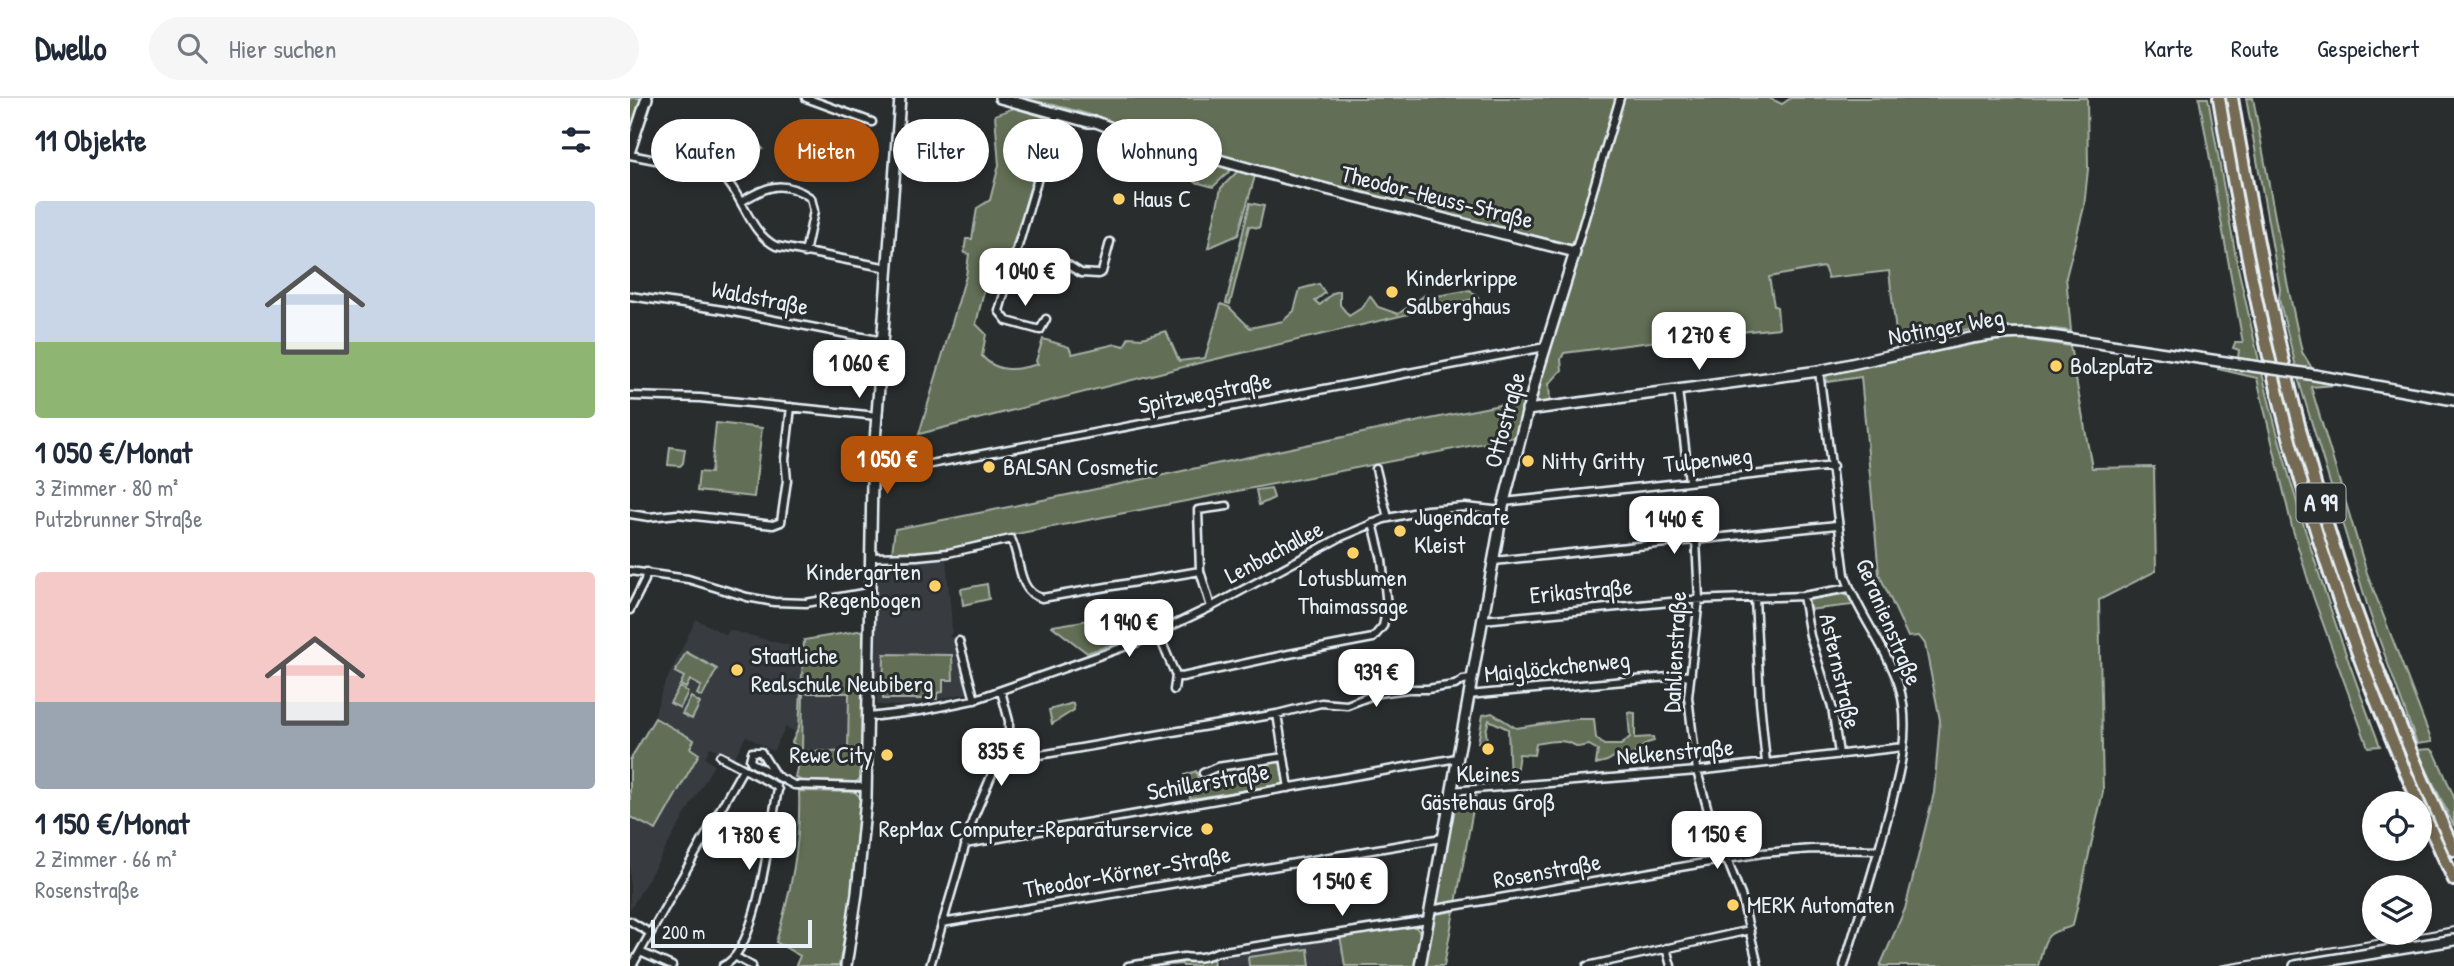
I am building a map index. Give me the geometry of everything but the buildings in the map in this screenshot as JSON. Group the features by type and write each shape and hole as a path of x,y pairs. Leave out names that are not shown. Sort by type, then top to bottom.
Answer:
{"highway":[{"name":"A 99","path":"2219,98 2261,319 2309,509 2348,628 2414,791"},
{"name":"A 99","path":"2232,98 2275,318 2322,504 2338,558 2385,690 2454,850"},
{"name":"A 99","path":"2432,831 2454,880"}],"street":[{"path":"806,98 864,119"},
{"path":"846,966 857,894 866,787 873,475 900,98"},
{"name":"Theodor-Heuss-Straße","path":"1000,98 1088,122 1095,127 1119,134 1283,178 1575,252"},
{"name":"Ottostraße","path":"1420,966 1504,506 1527,410 1620,98"},
{"path":"647,100 630,152 717,172 727,180 768,242 780,248 888,268"},
{"path":"1046,319 1041,326 1001,314 999,311 1058,113"},
{"path":"741,202 763,188 774,186 807,195 814,211 805,253"},
{"path":"1013,261 1068,265 1081,273 1098,274 1101,272 1110,242"},
{"name":"Waldstraße","path":"630,296 723,310 883,341"},
{"name":"Notinger Weg","path":"1527,410 1819,371 1971,338 2026,333 2309,374 2454,400"},
{"name":"Spitzwegstraße","path":"873,475 1545,347"},
{"name":"Geranienstraße","path":"1819,371 1833,466 1841,561 1849,588 1878,639 1899,687 1905,720 1898,779 1844,966"},
{"path":"1678,390 1689,481"},
{"path":"630,397 700,398 877,416"},
{"path":"630,514 649,517 678,514 773,525 781,522 787,480 785,459 791,407"},
{"name":"Tulpenweg","path":"1504,506 1689,481 1833,466"},
{"path":"1376,469 1388,517"},
{"path":"1211,607 1200,571 1198,510 1227,506"},
{"name":"Lenbachallee","path":"869,717 920,711 975,700 1158,634 1332,542 1388,517 1465,507 1504,506"},
{"path":"1176,676 1182,677 1373,638 1383,626 1387,606 1384,569 1373,523"},
{"path":"1494,561 1837,525"},
{"path":"870,557 948,553 1011,539 1025,586 1031,594 1039,598 1200,571"},
{"name":"Dahlienstraße","path":"1696,540 1699,599 1689,711 1698,771 1709,814 1741,896 1758,966"},
{"path":"630,571 688,579 747,597 774,602 806,603 869,592"},
{"path":"630,610 645,580 646,572"},
{"name":"Erikastraße","path":"1483,620 1699,599 1803,596 1849,588"},
{"name":"Asternstraße","path":"1803,596 1810,636 1832,707 1839,754"},
{"path":"1755,598 1766,763"},
{"path":"1158,634 1176,676 1174,690"},
{"path":"960,641 975,700"},
{"name":"Maiglöckchenweg","path":"1468,695 1691,675"},
{"path":"998,760 1278,714 1321,703 1347,705 1378,693 1455,685 1472,679"},
{"path":"930,966 973,819 1009,734 1009,721 1001,691"},
{"path":"1278,714 1289,788"},
{"path":"1009,734 1029,756"},
{"name":"Nelkenstraße","path":"1451,791 1698,771 1903,747"},
{"path":"776,776 761,752 752,752 751,764 776,776 800,786 866,787"},
{"path":"720,756 776,786 778,790 754,915 736,957 723,966"},
{"path":"1203,773 1217,767 1284,757"},
{"name":"Schillerstraße","path":"965,844 1457,758"},
{"path":"632,966 743,769"},
{"name":"Theodor-Körner-Straße","path":"942,923 1442,838"},
{"name":"Rosenstraße","path":"1128,966 1184,957 1204,957 1727,859 1808,849 1879,850"},
{"path":"630,921 650,933"},
{"path":"1589,966 1750,930"},
{"path":"2295,966 2454,940"},
{"path":"1666,948 1671,966"},
{"path":"640,952 672,966"},
{"path":"736,957 752,966"}],"shaded area":[{"path":"946,557 952,633 949,636 959,653 968,693 902,706 877,705 875,569 879,562 909,563 909,560"},
{"name":"Staatliche Realschule Neubiberg","path":"696,619 726,635 729,630 803,649 799,727 797,733 786,727 773,751 746,736 734,758 710,747 705,758 714,765 630,910 630,756 654,717 662,690"},
{"path":"803,692 849,693 848,752 802,751"},
{"path":"1340,935 1345,966 1218,966 1218,955"}],"green space":[{"path":"630,98 644,98 630,139"},
{"path":"1019,98 1769,98 1782,104 1791,98 2087,98 2088,169 2084,207 2066,277 2071,331 2026,327 1983,328 1941,336 1898,351 1889,271 1828,278 1824,267 1769,277 1779,328 1564,353 1561,359 1562,370 1549,384 1550,402 1538,402 1536,399 1540,380 1581,247 1363,195 1222,157 1222,119 1104,119"},
{"path":"2199,98 2208,98 2237,263 2259,361 2238,358 2239,350 2233,348 2235,343 2243,343"},
{"path":"2246,98 2253,98 2302,352 2313,370 2296,367 2279,299 2280,289"},
{"path":"1014,108 1046,119 1003,119 1003,182 1032,182 1006,268 989,270 976,324 986,334 982,356 994,366 1015,369 1038,364 1036,361 1043,339 1069,347 1072,354 1116,344 1124,346 1129,337 1142,338 1166,331 1179,361 1205,358 1221,304 1229,307 1250,328 1283,321 1294,311 1300,289 1319,284 1325,293 1315,301 1320,305 1333,293 1340,291 1340,305 1349,316 1363,307 1370,296 1378,307 1398,314 1425,295 1437,296 1470,290 1478,298 1199,363 919,434 966,276 969,254 964,253 966,239 972,239 977,208 990,200 999,165 995,115"},
{"path":"1222,166 1232,169 1222,178"},
{"path":"1238,171 1255,176 1238,235 1208,248 1221,188"},
{"path":"1195,182 1218,182 1213,187"},
{"path":"1250,203 1264,206 1259,228 1249,226 1230,304 1226,303"},
{"path":"2020,339 2070,346 2092,468 2154,467 2156,571 2099,600 2103,792 2073,925 2048,936 2038,966 1880,966 1905,909 1934,793 1940,720 1925,644 1919,636 1908,637 1879,574 1861,377 1827,382 1826,374 1985,342"},
{"path":"2219,365 2262,373 2315,562 2380,746 2368,747 2313,596 2292,527 2257,378 2218,369"},
{"path":"2298,378 2348,384 2311,387 2367,573 2432,742 2417,744 2370,614"},
{"path":"1525,400 1516,437 945,550 892,553 895,529"},
{"path":"716,423 762,428 754,497 697,491 699,472 711,473"},
{"path":"670,447 685,449 680,466 668,465"},
{"path":"1271,488 1274,498 1259,505 1256,490"},
{"path":"987,584 989,599 963,605 961,589"},
{"path":"1843,594 1848,596 1853,605 1807,610 1808,600"},
{"path":"1108,617 1113,644 1087,653 1052,626"},
{"path":"864,630 862,777 856,782 802,781 795,777 799,760 790,754 799,727 804,640","holes":["803,693 849,693 848,752 802,751"]},
{"path":"686,652 717,669 702,697 697,694 701,686 690,680 686,688 680,685 684,677 675,672"},
{"path":"884,654 952,655 953,680 943,680 943,692 937,693 937,699 883,699"},
{"path":"679,687 688,692 680,708 670,703"},
{"path":"691,697 700,703 692,719 682,714"},
{"path":"1073,703 1074,710 1052,724 1049,710"},
{"path":"1628,712 1635,713 1635,738 1653,737 1654,741 1635,753 1636,760 1622,762 1619,754 1596,764 1598,750 1589,745 1578,747 1562,741 1547,742 1536,744 1534,755 1519,754 1515,780 1510,781 1508,729 1489,720 1487,741 1478,743 1483,715 1492,713 1516,728 1594,719 1596,738 1604,745 1621,745 1630,737"},
{"path":"655,718 694,740 690,748 699,754 656,830 630,817 630,760"},
{"path":"2431,749 2454,797 2454,826 2417,750"},
{"path":"1280,760 1284,784 1190,799 1185,775 1196,771 1198,779 1202,780 1218,769"},
{"path":"799,791 855,792 860,797 852,894 839,966 798,966 796,965 800,956 776,942 794,867"},
{"path":"1459,793 1476,793 1456,903 1438,906 1453,800"},
{"path":"1454,911 1444,966 1425,966 1436,914"},
{"path":"1409,924 1415,926 1421,934 1415,966 1345,966 1340,935"},
{"path":"1308,949 1310,966 1249,966 1248,957"},
{"path":"1213,957 1214,966 1159,966"}],"railway":[{"path":"2432,931 2454,927"},
{"path":"2219,966 2362,942"}],"place":[{"name":"Haus C","path":"1119,199"},
{"name":"Kinderkrippe Salberghaus","path":"1392,292"},
{"name":"Bolzplatz","path":"2056,366"},
{"name":"Nitty Gritty","path":"1528,461"},
{"name":"BALSAN Cosmetic","path":"989,467"},
{"name":"Jugendcafe Kleist","path":"1400,531"},
{"name":"Lotusblumen Thaimassage","path":"1353,553"},
{"name":"Kindergarten Regenbogen","path":"935,586"},
{"name":"Staatliche Realschule Neubiberg","path":"737,670"},
{"name":"Kleines Gästehaus Groß","path":"1488,749"},
{"name":"Rewe City","path":"887,755"},
{"name":"RepMax Computer-Reparaturservice","path":"1207,829"},
{"name":"MERK Automaten","path":"1733,905"}]}
